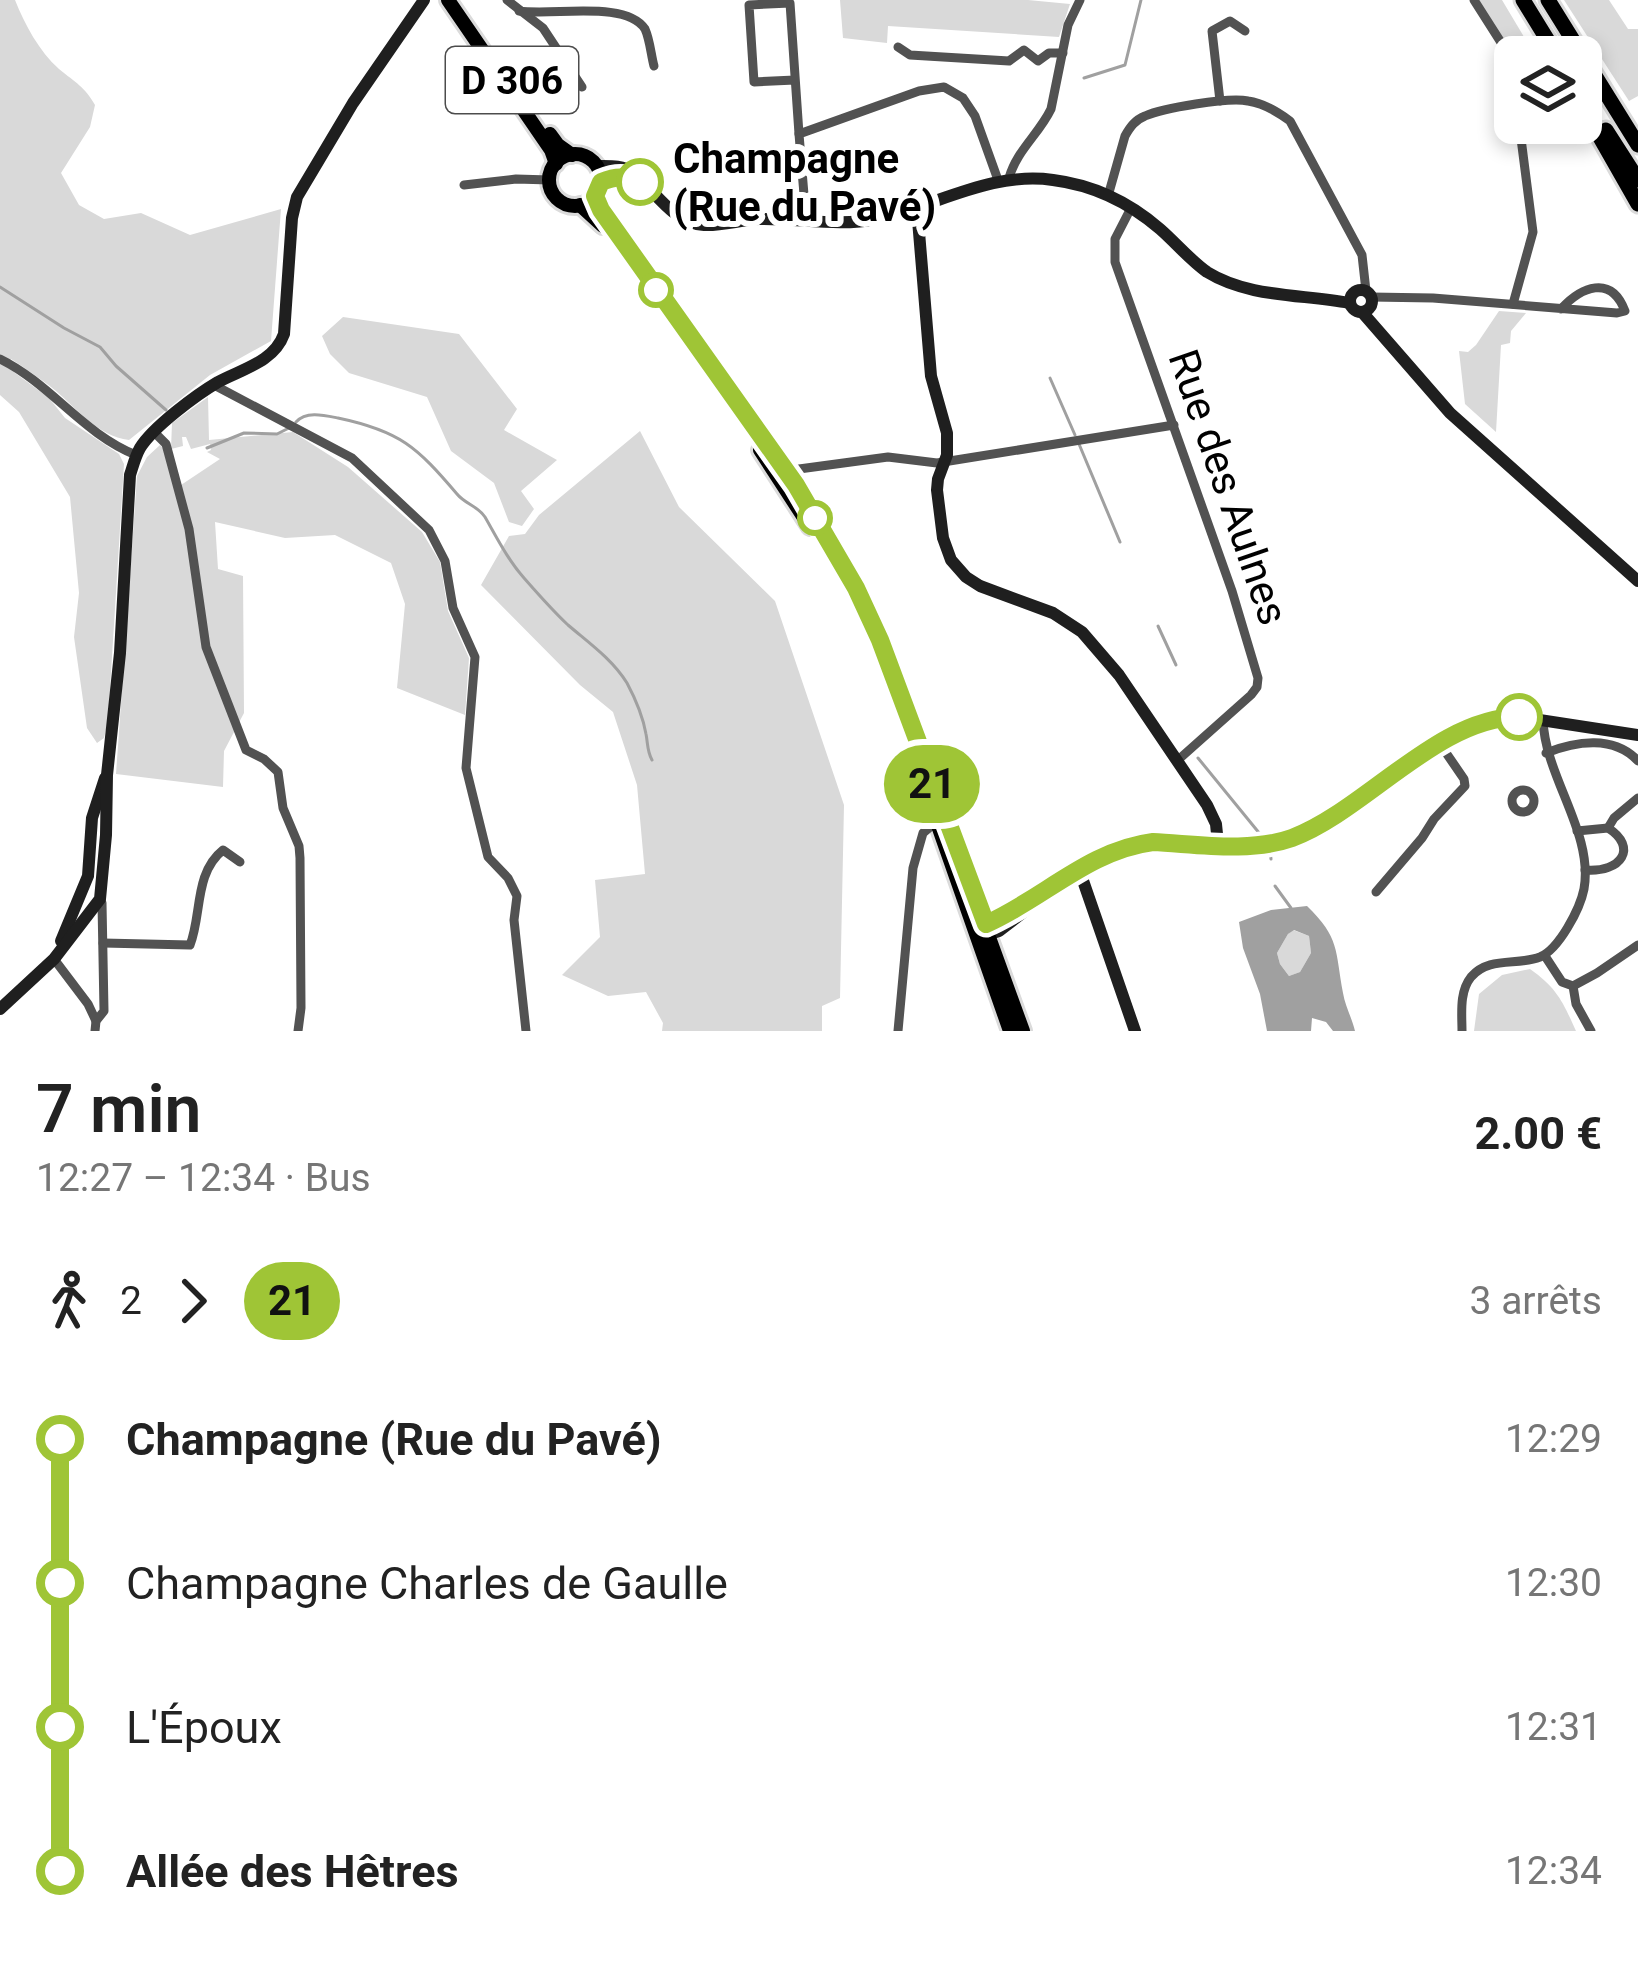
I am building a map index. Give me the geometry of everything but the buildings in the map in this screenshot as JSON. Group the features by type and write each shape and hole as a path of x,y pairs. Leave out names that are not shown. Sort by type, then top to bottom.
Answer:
{"highway":[{"path":"1523,0 1545,36"},
{"path":"1552,6 1638,128"},
{"path":"1552,6 1638,146"},
{"path":"1602,124 1638,180"},
{"path":"1602,141 1638,204"}],"main road":[{"name":"D 306","path":"452,0 558,145 572,154"},
{"name":"D 306","path":"452,0 556,164"},
{"path":"788,472 600,221 580,205 558,199 550,180 556,164 572,154 586,157 598,182 601,210 788,472 856,588 875,627 984,933 1010,1031"},
{"path":"580,205 598,182"},
{"path":"984,933 1003,970 1023,1031"}],"street":[{"path":"95,1026 104,1011 100,899 107,775 120,653 130,475 136,455 154,432 214,385 280,345 297,197 424,0"},
{"path":"507,0 543,28 582,87"},
{"path":"1004,179 1048,115 1068,25 1080,0"},
{"path":"1474,0 1497,36"},
{"path":"795,80 754,82 749,5 790,3 806,219"},
{"path":"519,11 537,14 600,5 631,13 644,26 654,66"},
{"path":"1220,101 1212,31 1230,21 1245,32"},
{"path":"898,47 910,55 1009,61 1024,50 1038,61 1049,53 1063,52"},
{"path":"799,134 919,91 944,87 963,98 975,116 1004,179"},
{"path":"1108,196 1125,136 1145,116 1247,100 1290,121 1362,255 1361,299 1381,332 1462,424 1638,580"},
{"path":"1513,304 1533,232 1522,144"},
{"path":"598,182 618,166 631,171 682,219 697,225 754,219 861,222 1004,179 1056,180 1131,208 1208,272 1241,286 1313,297 1432,298 1513,304 1561,309 1617,313 1625,310 1615,295 1600,287 1588,287 1561,309"},
{"path":"464,184 550,180"},
{"path":"917,208 930,367 947,434 938,478 939,510 951,560 980,586 1053,613 1082,632 1119,675 1178,760 1212,813 1218,844"},
{"name":"Rue des Aulnes","path":"1131,208 1115,239 1115,262 1232,591 1258,678 1251,695 1178,760"},
{"path":"0,359 48,391 74,418 136,455"},
{"path":"214,385 352,458 429,530 445,561 454,608 475,657 466,768 488,857 517,896 514,920 526,1031"},
{"path":"788,472 887,457 944,462 1174,425"},
{"path":"154,432 166,444 189,529 206,646 246,750 264,758 278,772 283,808 299,846 298,1031"},
{"path":"984,933 1079,869 1136,844 1257,845 1296,836 1462,730 1494,719 1521,717 1638,735"},
{"path":"1462,1031 1462,1000 1469,979 1496,962 1545,956 1581,903 1585,870 1577,831 1546,753 1543,720"},
{"path":"1546,753 1592,742 1623,748 1638,761"},
{"path":"1376,892 1465,786 1439,744"},
{"path":"54,959 88,876 92,818 107,775"},
{"path":"1531,793 1558,784"},
{"path":"1608,828 1638,798"},
{"path":"898,1031 913,868 923,833 941,819"},
{"path":"1577,831 1608,828 1621,836 1625,847 1622,862 1604,871 1585,870"},
{"path":"103,944 190,945 197,898 214,859 223,850 240,862"},
{"path":"1079,869 1135,1031"},
{"path":"1003,970 1007,929 1052,887"},
{"path":"0,1009 54,959 100,899"},
{"path":"984,933 1018,917"},
{"path":"1545,956 1562,982 1573,986 1638,945"},
{"path":"54,959 88,1004 95,1026"},
{"path":"1573,986 1576,1004 1591,1031"}],"shaded area":[{"path":"0,0 15,0 45,54 95,105 90,127 61,173 79,205 104,219 141,213 190,235 281,209 271,341 210,375 129,440 97,427 11,359 7,367 49,398 65,418 119,454 124,464 108,721 104,738 97,743 87,728 74,637 79,593 70,497 19,412 0,395"},
{"path":"840,0 1070,4 1059,37 888,26 887,43 843,38"},
{"path":"1476,0 1502,0 1523,36 1500,36"},
{"path":"1564,0 1609,0 1628,29 1638,29 1638,96 1629,101 1602,59 1602,36 1587,36"},
{"path":"1499,311 1526,313 1511,331 1510,343 1501,345 1496,432 1465,404 1459,351 1468,352 1476,345"},
{"path":"343,317 459,334 517,409 504,430 557,460 521,491 534,509 522,526 509,522 494,483 451,451 427,397 349,373 330,354 322,336"},
{"path":"208,397 209,440 293,432 348,467 422,532 440,562 448,611 469,658 465,715 397,688 405,604 391,563 335,535 285,538 215,522 218,569 243,576 244,713 224,751 223,787 116,774 137,476 160,445 181,485 220,459 207,452 210,444 191,449 186,437 182,437 183,446 171,449 172,423"},
{"path":"640,431 679,507 775,601 844,805 840,998 822,1006 822,1031 662,1031 663,1023 646,992 608,996 562,975 600,937 595,880 645,874 637,785 613,712 481,585 509,536 525,534 539,515"},
{"path":"1307,906 1325,927 1334,945 1355,1031 1333,1031 1326,1022 1312,1018 1311,1031 1267,1031 1239,922 1271,910","holes":["1294,930 1309,936 1311,953 1300,972 1289,976 1277,953"]},
{"path":"1293,930 1309,936 1311,953 1300,972 1289,976 1277,953"},
{"path":"1530,969 1558,996 1576,1031 1474,1031 1479,994 1502,975"}],"waterway":[{"path":"1084,78 1125,65 1141,0"},
{"path":"0,287 100,347 166,410"},
{"path":"1050,378 1075,435"},
{"path":"296,422 310,415 327,416 392,435 482,513 524,578 627,683 641,714 652,760"},
{"path":"207,448 244,433 277,434 289,428"},
{"path":"1079,444 1120,542"},
{"path":"1158,626 1176,665"},
{"path":"1198,758 1260,834"},
{"path":"1270,851 1271,859"},
{"path":"1275,886 1291,908"}],"bus line":[{"name":"21","path":"640,182 622,176 601,182 595,196 601,210 796,485 856,588 880,640 986,924 1106,854 1136,844 1257,845 1296,836 1462,730 1494,719 1519,717"}],"place":[{"name":"Champagne (Rue du Pavé)","path":"640,182"}]}
